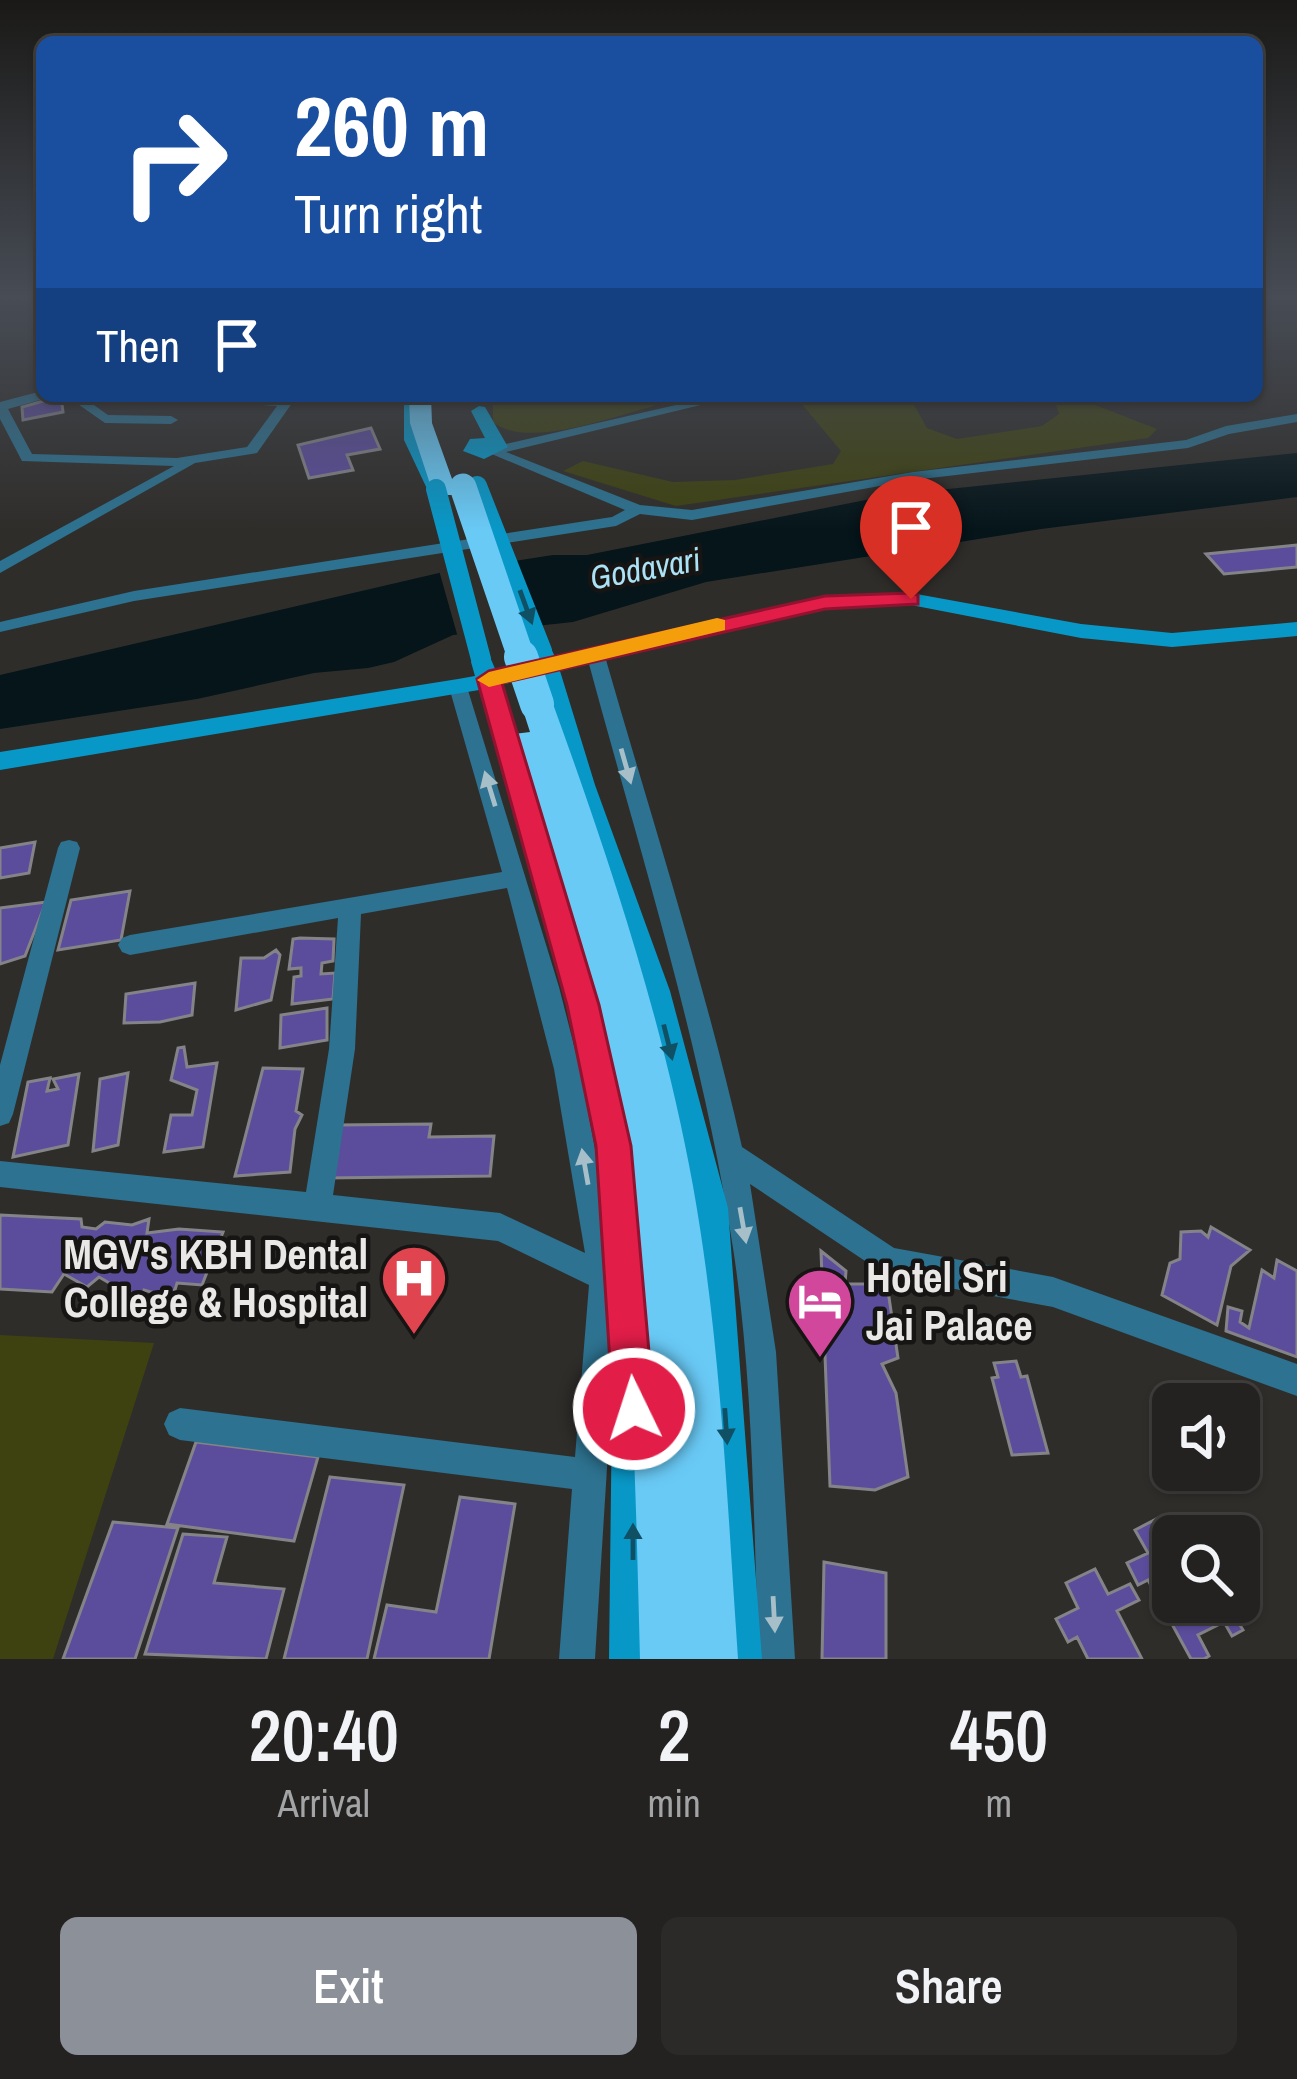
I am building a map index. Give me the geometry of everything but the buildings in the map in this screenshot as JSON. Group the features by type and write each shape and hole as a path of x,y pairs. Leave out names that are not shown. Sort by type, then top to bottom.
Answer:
{"highway":[{"path":"417,402 578,919 630,1151 662,1420 671,1659"},
{"path":"436,402 436,418 570,798 629,997 668,1186 685,1315 707,1659"}],"street":[{"path":"36,397 2,406 27,458 193,461 251,450 287,402"},
{"path":"81,402 105,419 171,419"},
{"path":"416,402 413,440 436,489 515,878 567,1069 604,1277 577,1659"},
{"path":"487,434 542,441 707,402"},
{"path":"487,434 637,509 692,515 914,476 1166,448 1226,430 1297,418"},
{"path":"487,434 542,441"},
{"path":"487,434 472,472 544,658 582,785 655,991 710,1208 738,1659"},
{"path":"0,568 193,461"},
{"path":"0,627 134,596 616,520 637,509"},
{"path":"0,760 476,675 544,658 596,653 825,603 911,599 1081,631 1172,640 1297,629"},
{"path":"596,653 681,951 749,1255 761,1368 777,1659"},
{"path":"476,675 583,1005 614,1146 634,1409 633,1659"},
{"path":"0,1114 69,848"},
{"path":"130,945 515,878"},
{"path":"317,1208 342,1049 350,909"},
{"path":"730,1155 889,1262 1053,1292 1297,1380"},
{"path":"0,1174 500,1227 604,1277"},
{"path":"179,1424 590,1475"}],"green space":[{"path":"493,402 652,402 654,406 549,432 508,430 493,422"},
{"path":"800,402 912,402 927,428 957,439 1042,426 1059,414 1055,402 1088,402 1157,429 1148,438 676,506 563,471 583,461 673,482 735,480 833,464 841,451"},
{"path":"0,1335 154,1343 53,1659 0,1659"}],"water":[{"name":"Godavari","path":"1297,453 1297,497 1041,529 706,582 573,622 453,635 394,662 368,668 314,673 197,699 0,729 0,675 439,573 553,555 587,555 891,495"}],"pier":[{"path":"498,558 526,635 459,641 438,567"}],"slow traffic":[{"path":"489,680 717,625"}],"place":[{"name":"MGV's KBH Dental College & Hospital","path":"414,1337"},
{"name":"Hotel Sri Jai Palace","path":"820,1360"}],"route":[{"path":"634,1409 614,1146 583,1005 489,679 825,603 911,599"}]}
